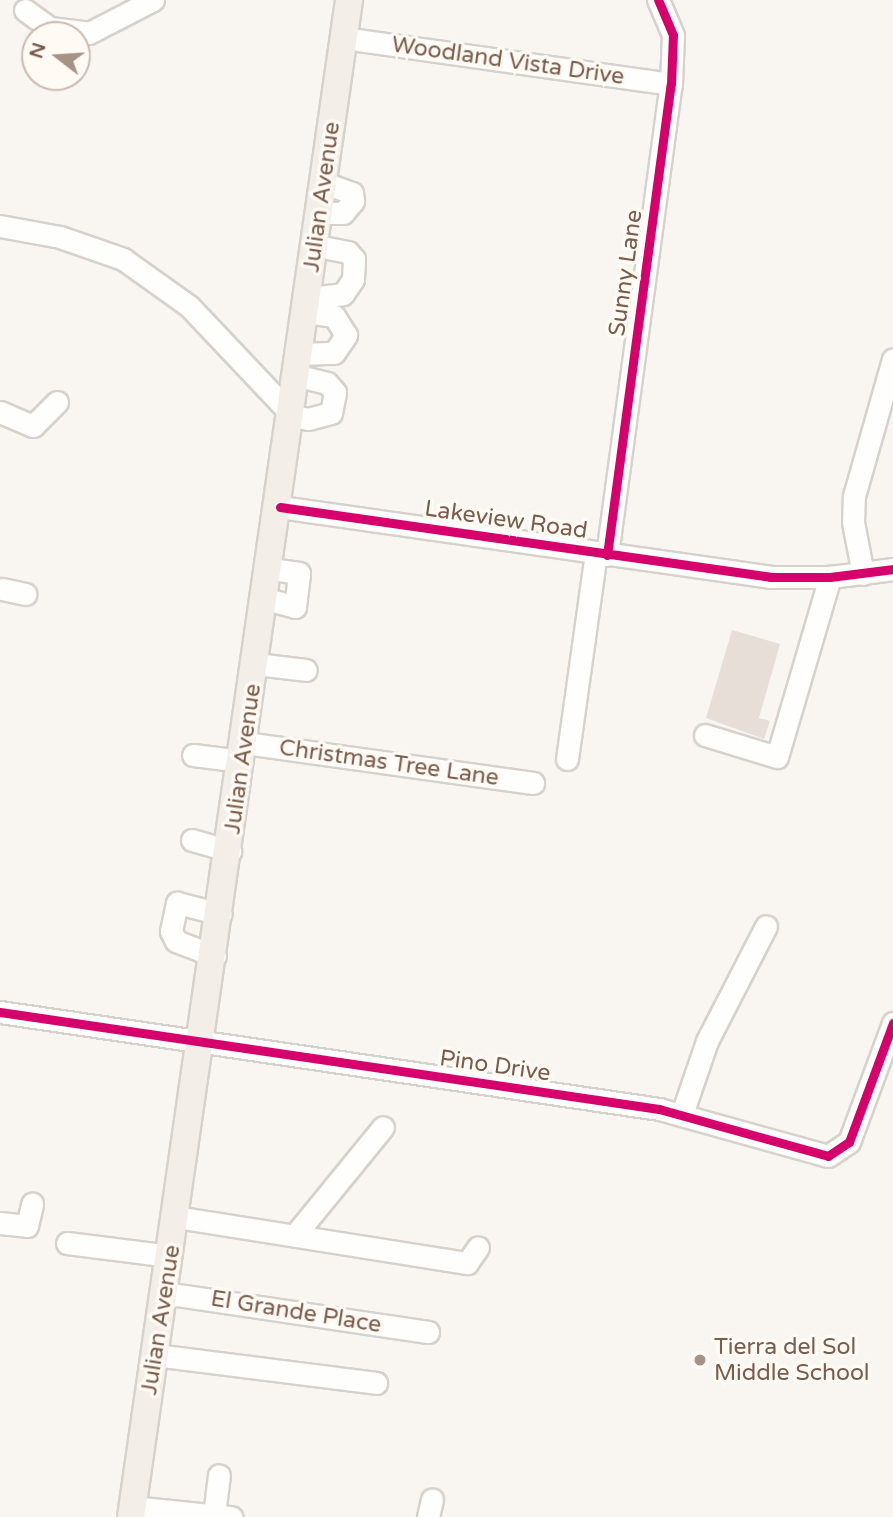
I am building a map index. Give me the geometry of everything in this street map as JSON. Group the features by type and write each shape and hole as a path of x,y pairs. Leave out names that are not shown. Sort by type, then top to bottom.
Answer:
{"main road":[{"name":"Julian Avenue","path":"132,1512 280,507 349,0"}],"street":[{"path":"25,10 50,28 89,33 153,0"},
{"name":"Sunny Lane","path":"567,759 601,554 671,84 674,40 659,0"},
{"name":"Woodland Vista Drive","path":"344,38 671,84"},
{"path":"0,226 83,244 146,274 189,306 293,416 308,419 331,413 335,392 327,383 299,365"},
{"path":"306,305 343,294 353,279 354,259 348,253 316,246"},
{"path":"299,365 334,354 346,335 334,316 306,305"},
{"path":"863,573 853,522 854,496 893,359"},
{"path":"0,412 33,426 57,402"},
{"name":"Lakeview Road","path":"280,507 751,575 830,577 893,569"},
{"path":"705,735 777,757 830,577"},
{"path":"1,590 25,594"},
{"path":"256,664 306,670"},
{"name":"Christmas Tree Lane","path":"193,755 244,752 533,783"},
{"path":"192,841 230,851"},
{"path":"215,956 176,941 171,931 177,904 221,914"},
{"path":"682,1114 707,1041 766,926"},
{"name":"Pino Drive","path":"0,1012 682,1114 822,1156 834,1155 849,1142 893,1023"},
{"path":"295,1236 383,1127"},
{"path":"0,1223 27,1226 32,1204"},
{"path":"176,1217 467,1262 478,1247"},
{"path":"67,1243 170,1256"},
{"name":"El Grande Place","path":"164,1293 428,1332"},
{"path":"155,1354 376,1383"},
{"path":"132,1512 222,1516 219,1475"}],"building":[{"path":"732,630 780,644 759,718 770,721 764,739 706,718"}],"cycle path":[{"path":"607,555 671,84 673,35 658,0"},
{"path":"280,507 770,577 830,577 893,569"},
{"path":"0,1012 659,1109 828,1156 849,1142 893,1023"}],"place":[{"name":"Tierra del Sol Middle School","path":"700,1360"}]}
